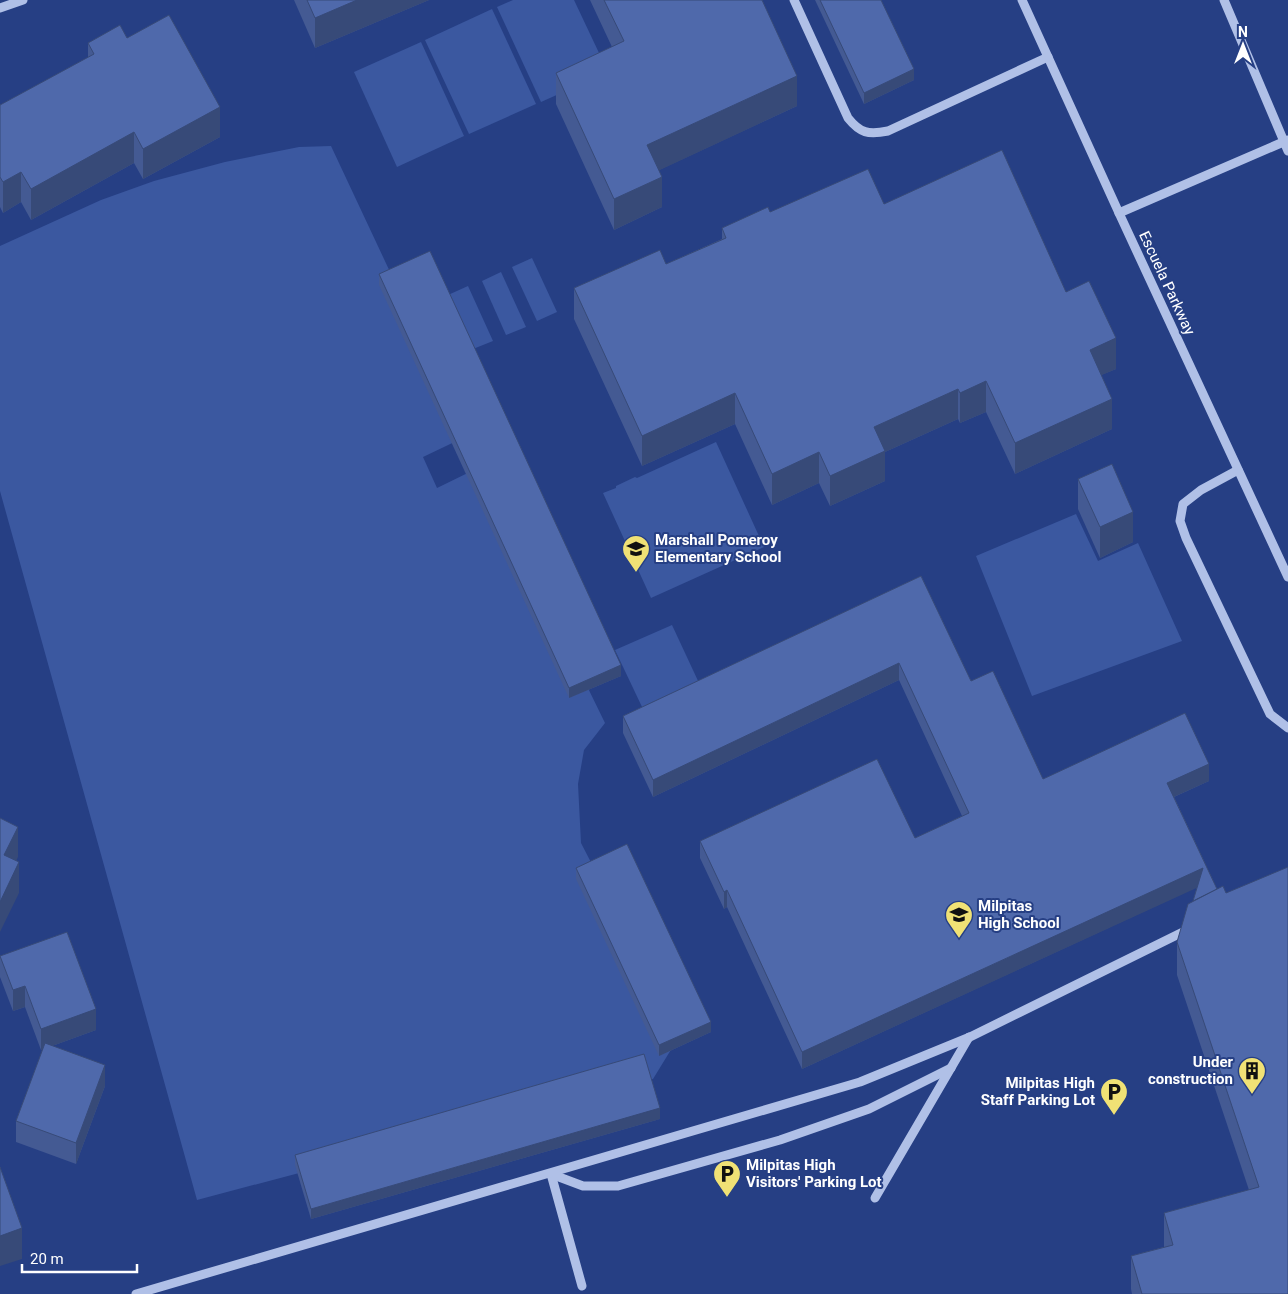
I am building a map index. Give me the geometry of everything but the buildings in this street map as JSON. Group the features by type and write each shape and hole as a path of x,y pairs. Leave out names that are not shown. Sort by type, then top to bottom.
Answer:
{"street":[{"path":"0,8 23,0"},
{"path":"794,0 848,118 857,129 874,134 888,131 1048,57"},
{"name":"Escuela Parkway","path":"1022,0 1288,577"},
{"path":"1224,0 1286,141 1288,151"},
{"path":"1119,213 1286,141"},
{"path":"1238,470 1200,490 1183,504 1180,521 1186,538 1270,714 1288,728"},
{"path":"136,1294 860,1082 970,1037 1198,924"},
{"path":"875,1198 970,1037"},
{"path":"551,1174 583,1186 618,1186 798,1134 869,1109 951,1068"},
{"path":"551,1174 582,1286"}],"shaded area":[{"path":"513,0 574,0 608,72 541,102 497,7"},
{"path":"492,9 536,104 469,134 425,40"},
{"path":"421,42 464,136 397,167 354,72"},
{"path":"331,146 467,436 423,457 437,488 480,467 605,723 584,750 578,784 581,843 680,1035 653,1079 197,1200 0,491 0,246 101,200 154,181 225,162 299,147"},
{"path":"532,258 557,312 537,321 512,267"},
{"path":"501,272 526,327 506,335 482,281"},
{"path":"468,286 493,341 473,349 448,295"},
{"path":"716,442 764,547 651,598 603,493"},
{"path":"1076,514 1098,561 1138,543 1182,641 1032,696 976,556"},
{"path":"672,625 699,683 643,709 615,650"}],"place":[{"name":"Marshall Pomeroy Elementary School","path":"636,573"},
{"name":"Milpitas High School","path":"959,939"},
{"name":"Under construction","path":"1252,1095"},
{"name":"Milpitas High Staff Parking Lot","path":"1114,1116"},
{"name":"Milpitas High Visitors' Parking Lot","path":"727,1198"}]}
